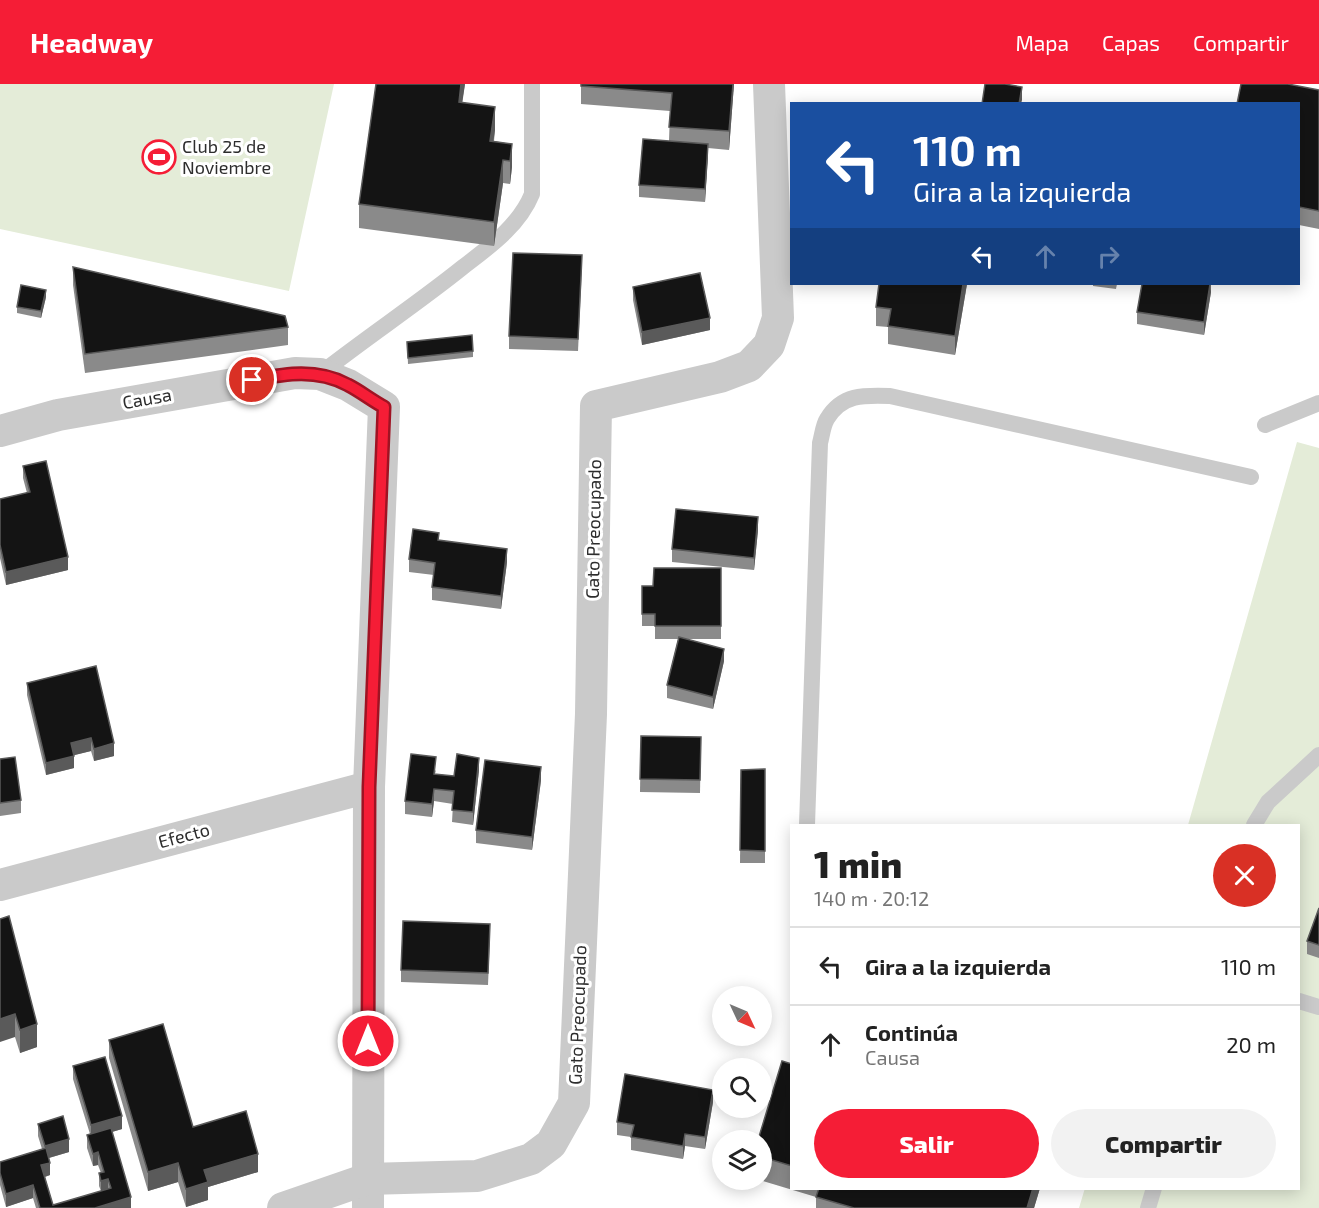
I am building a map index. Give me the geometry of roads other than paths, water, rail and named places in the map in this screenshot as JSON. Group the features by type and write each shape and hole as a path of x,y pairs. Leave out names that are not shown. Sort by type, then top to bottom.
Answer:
{"street":[{"name":"Gato Preocupado","path":"368,1193 477,1176 531,1159 551,1144 574,1103 591,714 596,406 720,377 749,366 769,345 778,318 769,84"},
{"name":"Causa","path":"0,431 57,415 307,373"},
{"path":"283,1208 368,1193 369,787 384,407 348,385 307,373"},
{"name":"Efecto","path":"0,885 369,787"}],"lane":[{"path":"307,373 435,290 484,251 511,226 526,208 532,195 532,84"},
{"path":"807,824 820,442 826,420 843,403 857,395 890,396 1251,477"},
{"path":"1265,424 1319,403"},
{"path":"1255,824 1268,802 1319,755"},
{"path":"1300,1001 1319,1007"},
{"path":"1148,1208 1153,1190"}],"place":[{"name":"Club 25 de Noviembre","path":"159,157"}]}
